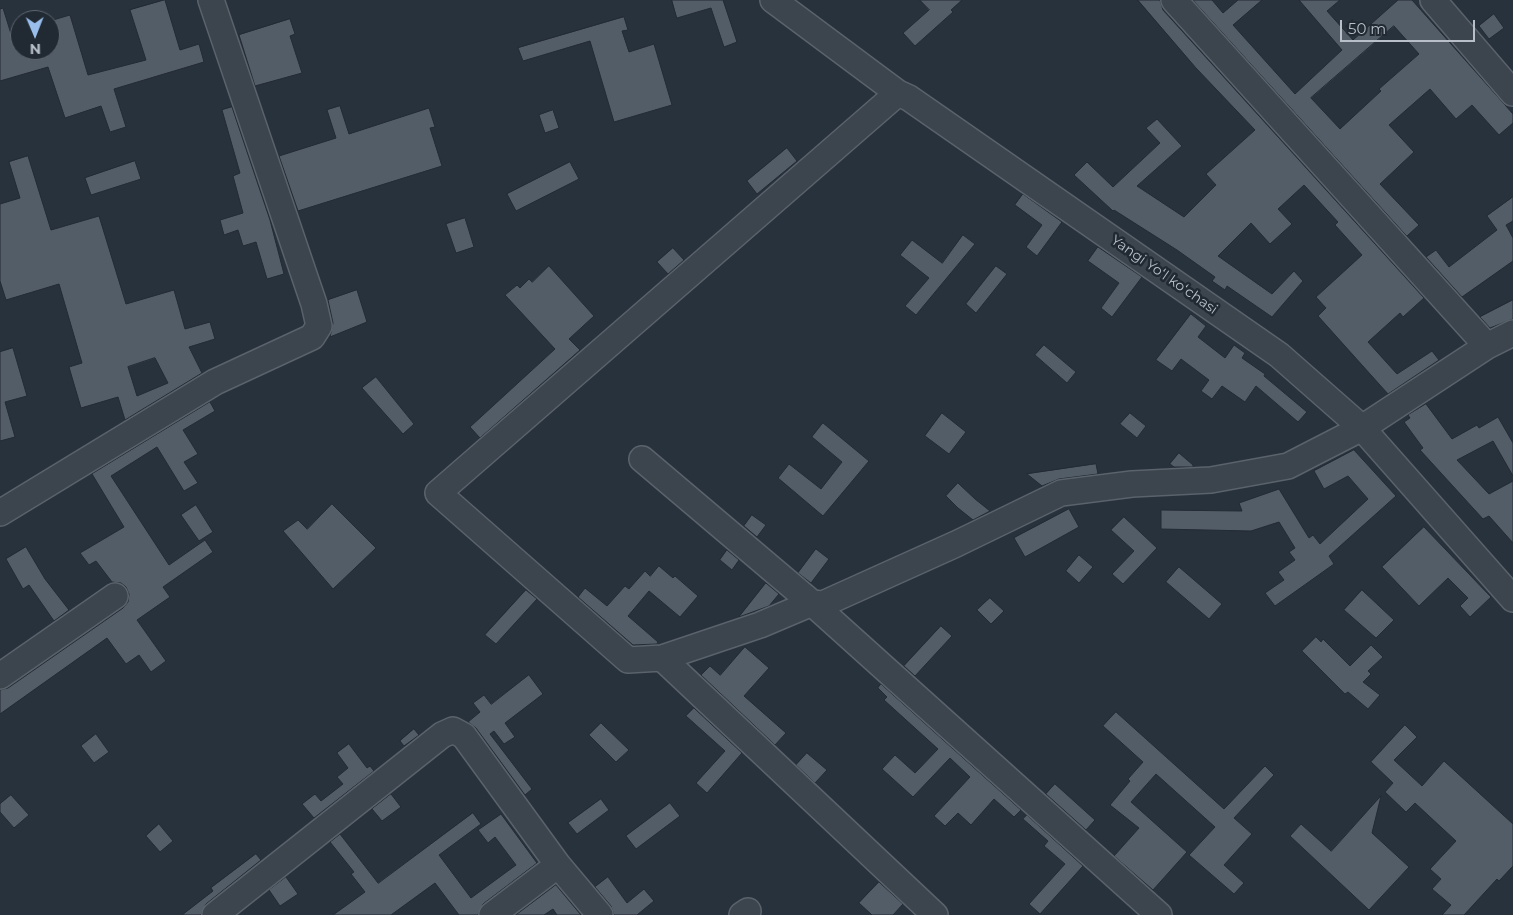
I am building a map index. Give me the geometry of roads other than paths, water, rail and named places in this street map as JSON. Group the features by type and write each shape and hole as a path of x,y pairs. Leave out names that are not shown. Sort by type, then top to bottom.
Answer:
{"street":[{"path":"0,514 215,382 312,337 319,326 314,304 211,0"},
{"name":"Yangi Yoʻl koʻchasi","path":"773,0 898,93 909,98 1279,355 1362,428 1513,599"},
{"path":"1174,0 1487,346"},
{"path":"1442,3 1513,92"},
{"path":"898,93 438,493 628,660 662,658 760,625 812,603 822,604 963,541 1061,493 1132,484 1211,480 1288,466 1362,428 1487,346 1513,333"},
{"path":"642,459 812,603 1159,915"},
{"path":"0,676 115,596"},
{"path":"662,658 934,915"},
{"path":"215,915 442,735 454,730 464,736 558,865 600,915"},
{"path":"492,915 558,865"}]}
